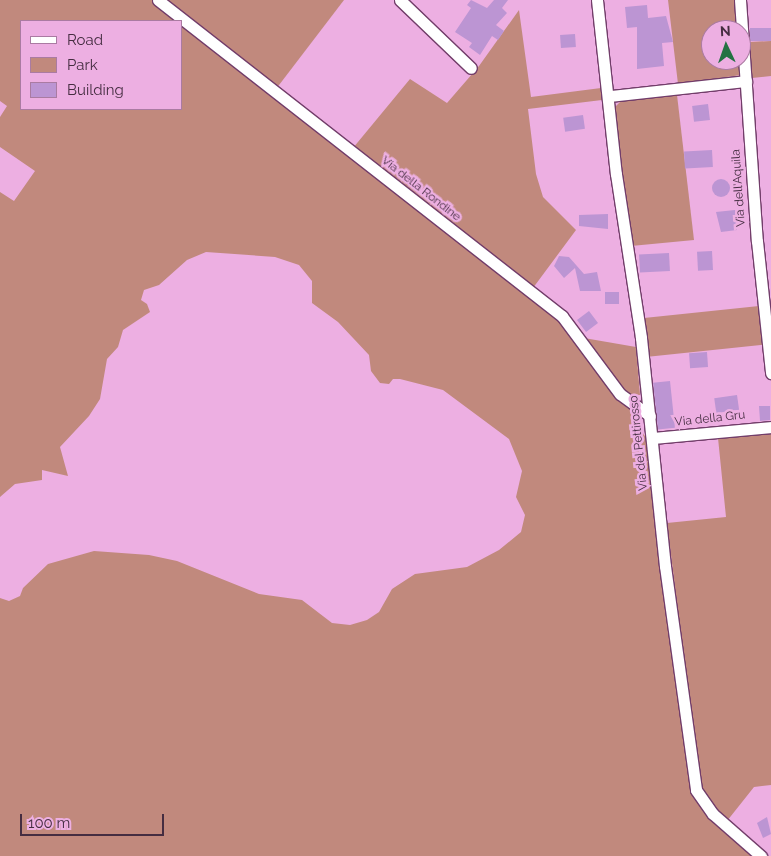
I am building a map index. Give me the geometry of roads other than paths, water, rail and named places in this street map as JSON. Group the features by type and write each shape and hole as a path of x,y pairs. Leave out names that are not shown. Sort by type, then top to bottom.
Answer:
{"street":[{"name":"Via della Rondine","path":"158,0 562,316 620,394 650,416"},
{"path":"400,0 471,68"},
{"name":"Via del Pettirosso","path":"597,0 610,96 616,174 653,438 666,566 696,790 714,814 761,856"},
{"name":"Via dell'Aquila","path":"740,0 771,373"},
{"path":"610,96 746,81"},
{"name":"Via della Gru","path":"653,438 771,427"}]}
